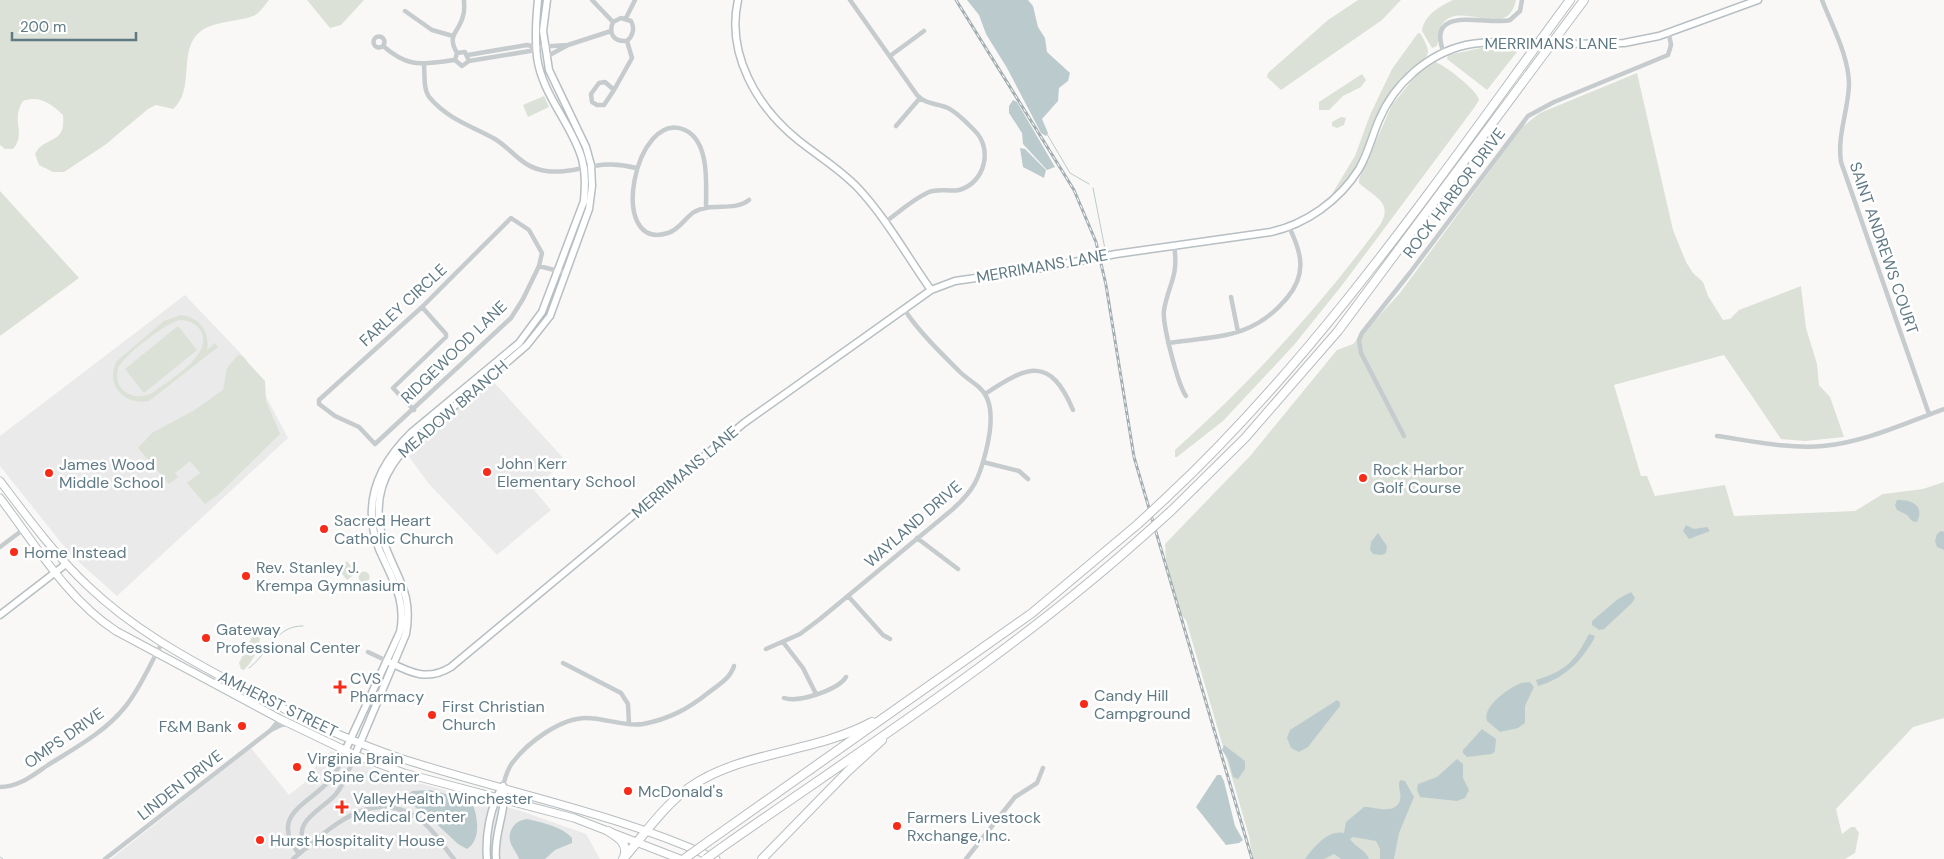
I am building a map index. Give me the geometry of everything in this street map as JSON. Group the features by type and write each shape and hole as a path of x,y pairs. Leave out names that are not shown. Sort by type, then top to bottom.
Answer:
{"highway":[{"path":"684,859 1032,613 1166,498 1236,430 1321,333 1570,0"},
{"path":"706,859 1050,614 1171,511 1245,438 1333,337 1584,0"},
{"path":"623,859 688,788 710,775 738,765 838,738 876,720 929,687"},
{"path":"765,857 861,759 934,698"},
{"path":"608,831 624,844 626,850 623,859"}],"main road":[{"name":"MEADOW BRANCH","path":"390,662 400,632 402,608 395,582 374,534 374,499 382,469 396,447 412,432 478,378 528,333 542,312 584,201 584,167 578,148 544,79 537,57 538,0"},
{"name":"MEADOW BRANCH","path":"390,662 406,634 409,609 401,579 384,544 381,530 379,507 386,476 402,451 527,345 550,316 588,209 592,186 591,165 585,144 552,79 546,57 543,31 546,0"},
{"path":"738,0 736,23 738,46 744,71 757,95 770,113 789,132 851,180 869,200 931,290"},
{"name":"MERRIMANS LANE","path":"390,662 413,673 426,676 436,674 451,667 744,423 931,290 955,281 1174,245 1270,232 1289,227 1316,212 1342,191 1362,163 1380,117 1394,93 1415,71 1444,53 1484,42 1624,43 1669,34 1758,0"},
{"name":"AMHERST STREET","path":"0,481 45,540 66,564 105,601 162,643 288,712 350,740 421,764 568,805 647,831 716,859"},
{"name":"AMHERST STREET","path":"0,498 77,597 95,615 116,631 280,720 345,751 404,773 574,818 680,859"},
{"path":"24,529 29,526 45,540"},
{"path":"0,615 66,564"},
{"path":"345,751 390,662"},
{"path":"355,755 390,662"},
{"path":"268,713 279,715 288,712"},
{"path":"280,720 289,716 306,721"},
{"path":"487,859 489,828 496,798 502,786"},
{"path":"496,859 495,839 504,799 502,786"}],"street":[{"path":"455,60 457,54 453,44 453,36 463,18 464,0"},
{"path":"592,0 613,22"},
{"path":"613,22 626,18 635,0"},
{"path":"1444,53 1440,37 1443,29 1449,22 1463,19 1510,20 1520,11 1522,0"},
{"name":"SAINT ANDREWS COURT","path":"1822,0 1842,51 1848,80 1847,101 1839,145 1840,162 1929,414"},
{"path":"852,1 920,98 949,108 975,131 985,149 984,165 977,177 967,186 958,190 936,190 927,193 884,223"},
{"path":"405,11 432,30 453,36"},
{"path":"626,18 633,28 632,36 627,41"},
{"path":"613,22 611,31 616,40 627,41"},
{"path":"546,57 568,45 611,31"},
{"path":"890,56 924,31"},
{"name":"ROCK HARBOR DRIVE","path":"1404,436 1361,353 1359,340 1364,330 1409,274 1528,116 1554,102 1668,56 1671,44 1669,34"},
{"path":"614,90 608,83 599,83 591,94 592,102 596,105 604,105 614,90 632,58 627,41"},
{"path":"457,54 462,52 468,55 527,45 537,47 568,45"},
{"path":"383,46 405,62 424,65 455,60"},
{"path":"455,60 457,64 462,66 469,60 530,51 537,47"},
{"path":"468,55 469,60"},
{"path":"424,65 425,87 430,98 465,126 501,143 520,161 546,171 612,163 636,168"},
{"path":"896,126 920,98"},
{"path":"706,207 703,156 697,142 687,131 673,128 660,133 636,168 633,213 639,225 647,231 658,234 671,232 691,214 706,207 738,205 748,200"},
{"name":"FARLEY CIRCLE","path":"375,444 359,427 335,416 319,404 319,400 422,307 511,218 529,230 542,253 539,266"},
{"path":"1168,343 1238,332 1259,324 1273,315 1298,282 1301,270 1300,256 1289,227"},
{"path":"1174,245 1176,274 1164,313 1164,326 1186,396"},
{"path":"539,266 566,273"},
{"name":"RIDGEWOOD LANE","path":"375,444 414,410 511,318 523,300 539,266"},
{"path":"1231,297 1238,332"},
{"path":"414,410 393,388 446,337 446,334 422,307"},
{"path":"904,310 945,357 985,394 1018,374 1037,372 1048,374 1058,381 1072,410"},
{"name":"WAYLAND DRIVE","path":"766,649 808,628 953,509 973,489 979,478 990,424 990,409 985,394"},
{"path":"1717,436 1792,446 1824,446 1853,441 1944,409"},
{"path":"983,462 1019,472 1028,479"},
{"path":"0,547 24,529"},
{"path":"917,538 958,570"},
{"path":"848,596 883,635 890,639"},
{"path":"783,642 808,677 816,694"},
{"name":"OMPS DRIVE","path":"0,787 13,786 26,780 80,746 111,722 131,699 162,643"},
{"name":"MERRIMANS LANE","path":"368,652 390,662"},
{"path":"563,664 621,693 628,704 630,724"},
{"path":"502,786 513,761 557,726 572,720 586,718 642,724 666,718 690,708 728,678 734,666"},
{"path":"784,698 793,700 816,694 838,686 846,677"},
{"name":"LINDEN DRIVE","path":"105,859 271,730 280,720"},
{"name":"LINDEN DRIVE","path":"271,730 281,725 289,724"},
{"path":"299,854 288,837 290,818 297,808 333,777 345,751"},
{"path":"307,848 300,836 303,824 338,792 355,755"},
{"path":"966,859 1015,796 1036,783 1043,768"},
{"path":"293,859 350,815 367,809 388,808 402,811 418,819 433,832 454,859"}],"shaded area":[{"path":"0,0 269,0 255,15 214,25 200,32 195,37 188,54 183,93 173,109 156,105 148,109 105,145 64,172 53,172 39,165 35,154 39,148 54,139 61,132 63,115 45,102 35,99 23,101 18,115 19,137 17,143 13,149 5,149 0,145"},
{"path":"307,0 364,0 341,25 330,28"},
{"path":"967,0 1028,0 1033,6 1038,27 1045,38 1047,52 1070,73 1068,81 1059,88 1058,101 1042,119 1048,133 1046,136 1041,133 1007,68 986,34 979,15"},
{"path":"1358,0 1401,0 1382,20 1281,90 1267,77 1268,73 1328,20"},
{"path":"1453,0 1516,0 1511,12 1504,18 1494,20 1462,16 1452,17 1441,26 1437,46 1432,48 1422,31 1423,25 1433,12"},
{"path":"1418,33 1421,34 1427,47 1426,57 1405,76 1386,99 1354,170 1340,189 1332,194 1355,156 1370,115 1392,69"},
{"path":"1514,46 1518,48 1517,52 1487,90 1447,59 1448,55 1486,47"},
{"path":"1435,62 1453,73 1473,91 1479,100 1474,108 1343,284 1294,345 1223,421 1175,457 1175,450 1231,398 1308,315 1380,225 1385,211 1383,205 1376,196 1359,183 1359,179 1392,105 1418,73"},
{"path":"1637,73 1673,230 1686,262 1693,273 1703,282 1708,296 1723,320 1730,319 1739,310 1801,286 1806,328 1817,364 1819,385 1830,397 1844,437 1805,441 1781,439 1724,355 1614,385 1641,476 1647,476 1655,496 1725,485 1734,516 1855,511 1883,494 1923,489 1944,482 1944,718 1913,727 1836,809 1842,834 1851,827 1855,827 1859,833 1855,853 1845,859 1253,859 1249,836 1186,620 1179,609 1173,591 1167,565 1165,544 1251,455 1337,350 1353,344 1400,293 1522,127 1540,113"},
{"path":"1362,74 1366,80 1361,87 1343,96 1329,110 1319,110 1319,102"},
{"path":"544,96 549,107 528,117 523,105"},
{"path":"1013,100 1017,102 1055,167 1047,170 1023,144 1022,133 1009,113 1009,106"},
{"path":"1341,117 1346,118 1344,125 1337,128 1332,126 1332,122"},
{"path":"1020,148 1025,149 1046,170 1044,178 1023,167"},
{"path":"0,191 79,278 0,336"},
{"path":"185,295 246,359 288,438 117,596 71,555 0,466 0,436"},
{"path":"181,315 194,319 205,331 208,343 207,350 215,343 218,347 149,401 140,402 125,397 115,386 113,378 117,361 164,321","holes":["183,320 196,325 202,333 203,342 201,350 195,358 188,366 148,395 134,396 123,389 117,377 118,369 127,357 155,333 174,322"]},
{"path":"178,326 197,350 144,393 125,369"},
{"path":"238,355 242,356 265,381 266,401 280,434 219,494 205,504 187,483 200,473 190,461 175,473 178,477 169,484 138,448 152,433 193,411 223,390 227,368"},
{"name":"John Kerr Elementary School","path":"490,378 565,460 534,490 551,510 497,555 429,484 407,454"},
{"path":"1897,500 1912,502 1916,505 1919,512 1917,522 1912,521 1907,515 1897,510 1895,505"},
{"path":"1686,525 1694,529 1707,527 1710,531 1689,539 1683,531"},
{"path":"1941,531 1944,532 1944,550 1937,547 1935,541 1937,534"},
{"path":"1378,533 1387,546 1386,553 1382,555 1373,554 1370,550 1371,542"},
{"path":"347,561 356,573 347,580 338,569"},
{"path":"362,572 366,572 369,577 368,581 362,582 359,579 359,575"},
{"path":"1631,592 1635,598 1632,603 1604,629 1599,630 1592,625 1592,621 1618,599"},
{"path":"256,629 260,639 257,650 248,666 244,670 241,669 239,663"},
{"path":"1589,634 1595,636 1594,639 1577,662 1555,679 1538,686 1536,680 1555,673 1569,664"},
{"path":"1530,682 1534,687 1525,706 1525,723 1518,728 1500,732 1487,721 1489,709 1504,693 1521,683"},
{"path":"1337,700 1340,702 1340,706 1308,747 1299,752 1291,748 1287,738 1290,730"},
{"path":"1482,729 1496,739 1495,751 1492,754 1467,757 1463,750"},
{"path":"1224,745 1245,761 1245,769 1238,779 1233,777 1228,759 1222,750"},
{"name":"ValleyHealth Winchester Medical Center","path":"251,748 289,795 309,779 316,765 331,751 393,776 524,812 586,834 600,859 111,859"},
{"path":"1457,759 1463,764 1463,778 1469,790 1465,798 1457,801 1420,797 1417,790 1418,784 1437,777"},
{"path":"1217,775 1221,775 1224,781 1235,826 1243,840 1239,843 1226,845 1196,807"},
{"path":"1400,780 1405,781 1414,797 1399,833 1394,859 1380,859 1380,849 1376,841 1353,837 1350,839 1369,859 1341,859 1334,854 1324,859 1305,859 1317,844 1327,836 1338,832 1344,833 1346,822 1364,807 1389,809 1398,805 1400,800"},
{"path":"430,790 461,798 473,805 477,828 475,840 467,849 458,844 427,815 404,799 412,791"},
{"path":"527,819 563,831 572,838 572,843 555,850 545,859 519,859 511,844 510,835 515,824"}],"waterway":[{"path":"1047,134 1070,173 1089,184"},
{"path":"1093,188 1105,249"},
{"path":"249,668 279,635 286,630 303,626"}],"railway":[{"path":"956,0 1074,190 1096,242 1106,285 1134,457 1252,859"}],"place":[{"name":"John Kerr Elementary School","path":"487,472"},
{"name":"James Wood Middle School","path":"49,473"},
{"name":"Rock Harbor Golf Course","path":"1363,478"},
{"name":"Sacred Heart Catholic Church","path":"324,529"},
{"name":"Home Instead","path":"14,552"},
{"name":"Rev. Stanley J. Krempa Gymnasium","path":"246,576"},
{"name":"Gateway Professional Center","path":"206,638"},
{"name":"CVS Pharmacy","path":"340,687"},
{"name":"Candy Hill Campground","path":"1084,704"},
{"name":"First Christian Church","path":"432,715"},
{"name":"F&M Bank","path":"242,726"},
{"name":"Virginia Brain & Spine Center","path":"297,767"},
{"name":"McDonald's","path":"628,791"},
{"name":"ValleyHealth Winchester Medical Center","path":"342,807"},
{"name":"Farmers Livestock Rxchange, Inc.","path":"897,826"},
{"name":"Hurst Hospitality House","path":"260,840"}]}
